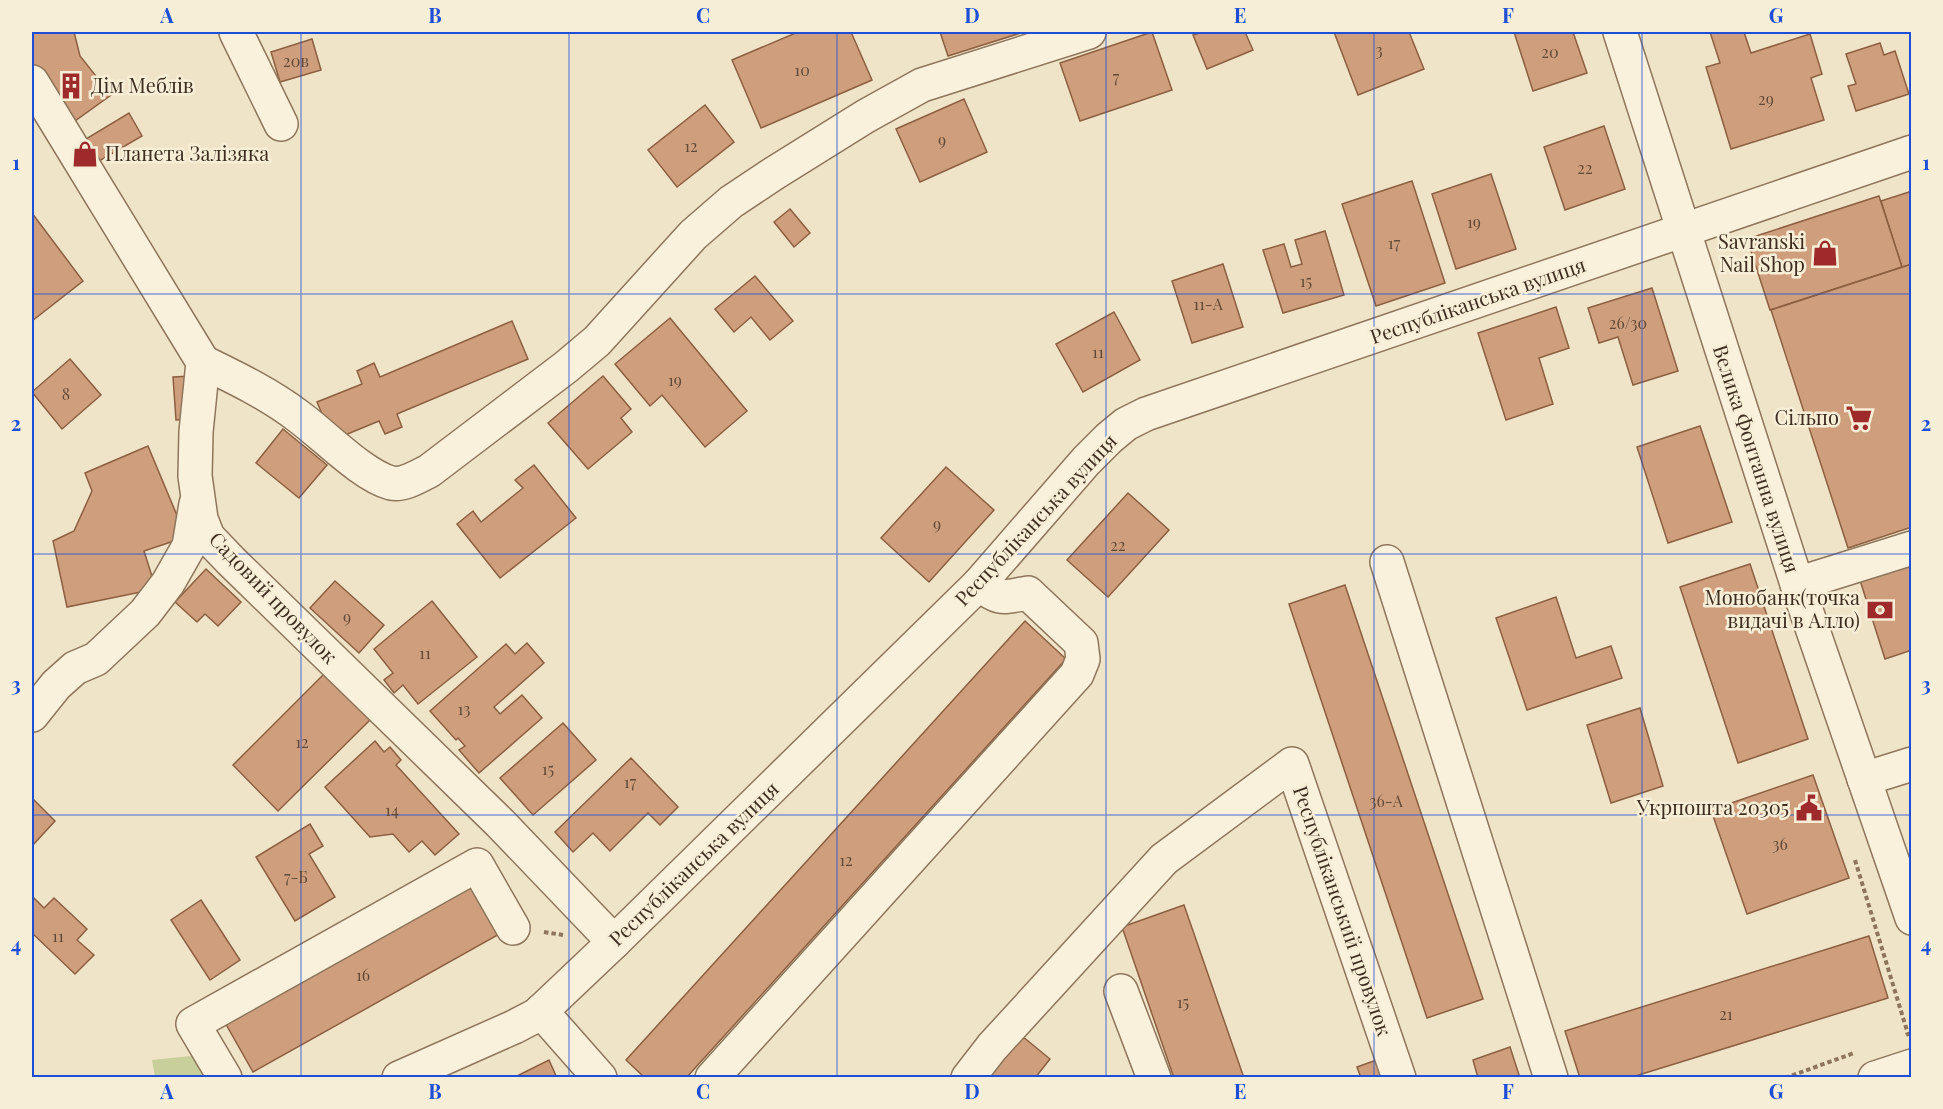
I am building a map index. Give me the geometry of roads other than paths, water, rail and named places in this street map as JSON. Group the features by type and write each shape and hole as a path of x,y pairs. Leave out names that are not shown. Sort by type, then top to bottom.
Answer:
{"street":[{"path":"236,32 281,124"},
{"path":"32,82 203,362 251,386 297,415 371,474 393,484 412,480 429,471 597,341 693,235 731,202 764,179 866,116 922,85 1089,32"},
{"name":"Велика Фонтанна вулиця","path":"1620,32 1797,584 1911,918"},
{"name":"Республіканська вулиця","path":"399,1077 514,1027 541,1011 980,584 1086,462 1126,424 1146,414 1911,152"},
{"name":"Садовий провулок","path":"203,362 196,432 195,476 201,519 208,537 500,823 614,942"},
{"path":"32,715 56,685 75,668 96,659 145,613 168,583 189,546 198,495"},
{"path":"1797,584 1911,548"},
{"path":"1387,562 1551,1077"},
{"path":"712,1077 1077,674 1083,659 1081,644 1028,593 1006,597 995,596 980,584"},
{"name":"Республіканський провулок","path":"968,1077 992,1047 1164,859 1292,764 1399,1077"},
{"path":"1864,779 1911,764"},
{"path":"225,1077 193,1024 477,865 513,928"},
{"path":"1121,991 1154,1077"},
{"path":"541,1011 600,1077"},
{"path":"1869,1064 1904,1052"}],"place":[{"name":"Дім Меблів","path":"71,86"},
{"name":"Планета Залізяка","path":"85,154"},
{"name":"Savranski Nail Shop","path":"1825,253"},
{"name":"Сільпо","path":"1859,418"},
{"name":"Монобанк(точка видачі в Алло)","path":"1880,610"},
{"name":"Укрпошта 20305","path":"1809,808"}]}
